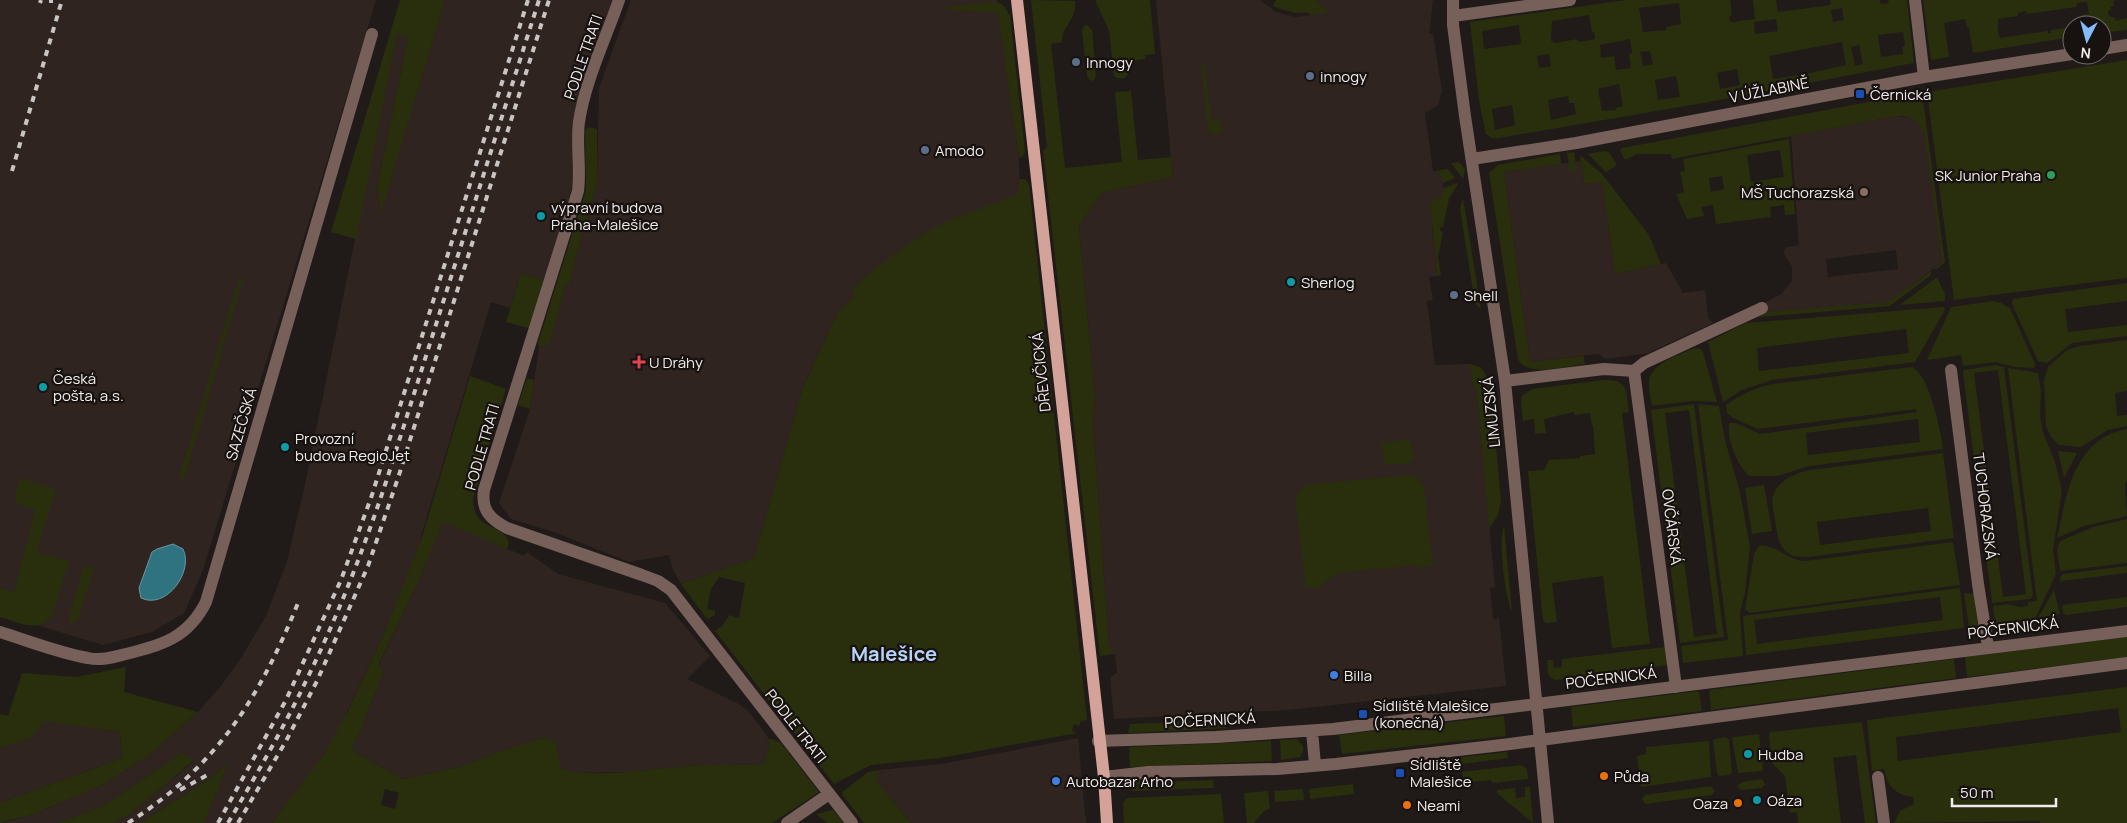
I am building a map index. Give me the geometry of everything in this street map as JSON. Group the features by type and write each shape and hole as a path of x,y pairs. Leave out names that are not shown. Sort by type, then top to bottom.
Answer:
{"main road":[{"name":"DŘEVČICKÁ","path":"1017,0 1098,741 1104,777 1107,823"}],"street":[{"name":"PODLE TRATI","path":"620,0 580,114 578,128 580,163 578,191 484,490 484,508 490,518 507,528 658,581 671,590 852,823"},
{"name":"LIMUZSKÁ","path":"1453,0 1453,16 1472,159 1505,381 1548,823"},
{"path":"1453,16 1570,0"},
{"path":"1915,0 1924,77"},
{"name":"SAZEČSKÁ","path":"0,632 97,659 161,645 178,635 200,615 209,592 372,34"},
{"path":"2112,48 2127,46"},
{"name":"V ÚŽLABINĚ","path":"1472,159 1584,141 1924,77 2062,56"},
{"path":"1505,381 1604,369 1634,371 1644,363 1762,308"},
{"name":"TUCHORAZSKÁ","path":"1951,370 1978,584 1988,647"},
{"name":"OVČÁRSKÁ","path":"1634,371 1676,686"},
{"name":"POČERNICKÁ","path":"1098,741 1312,731 2127,631"},
{"path":"1104,777 1148,772 1277,769 1315,765 1539,739 2127,663"},
{"path":"1312,731 1315,765"},
{"path":"1878,777 1884,823"},
{"path":"787,823 829,794"}],"shaded area":[{"path":"0,0 376,0 203,570 184,613 152,632 103,645 0,614"},
{"path":"445,0 614,0 578,104 573,184 545,280 521,273 510,308 491,302 417,550 382,638 340,727 316,766 272,823 204,823 228,762 212,777 140,823 113,823 127,816 194,761 181,753 103,806 57,823 3,823 34,814 105,784 149,755 198,712 221,686 241,658 266,616 287,561 304,489 397,33 408,37 377,189 381,212"},
{"path":"631,0 997,0 1019,158 1020,193 947,222 909,244 837,314 803,387 754,558 681,584 673,570 669,555 629,562 554,532 511,519 499,503 530,409 539,347 550,342 566,283 570,284 576,256 597,185 599,88"},
{"path":"1156,0 1260,0 1276,12 1295,17 1310,15 1310,13 1293,13 1283,10 1273,6 1276,0 1433,0 1429,34 1433,34 1442,91 1438,105 1425,113 1433,171 1442,177 1444,192 1439,200 1433,202 1432,229 1437,276 1429,277 1433,300 1427,301 1435,365 1470,364 1473,387 1476,387 1495,587 1490,588 1493,619 1499,618 1506,686 1288,710 1114,719 1110,678 1117,672 1115,654 1109,648 1093,420 1095,396 1079,226 1102,193 1173,177"},
{"name":"MŠ Tuchorazská","path":"1896,116 1911,118 1920,125 1925,134 1942,262 1889,302 1764,312 1761,305 1781,294 1792,281 1792,267 1783,252 1787,247 1799,245 1791,136","holes":["1896,250 1898,269 1828,277 1826,259"]},
{"path":"1581,161 1584,184 1602,181 1615,274 1666,263 1683,293 1705,290 1708,317 1713,323 1648,353 1606,359 1598,354 1530,362 1504,172"},
{"path":"443,521 524,556 527,552 558,574 665,603 710,656 687,679 739,704 749,712 769,738 766,740 770,745 763,764 688,766 629,772 573,773 562,769 557,758 558,749 547,737 515,746 459,767 403,779 352,750 384,672 378,667 417,585"},
{"path":"44,720 120,732 122,758 0,803 0,748 32,738"},
{"path":"1078,738 1086,823 911,823 877,781 878,770 941,764"}],"green space":[{"path":"400,0 445,0 381,213 377,189 408,37 397,34 356,239 331,232"},
{"path":"1031,0 1075,1 1074,13 1064,31 1062,42 1051,44 1065,168 1122,162 1115,92 1131,91 1138,160 1171,157 1173,177 1102,193 1079,226 1095,396 1093,420 1109,647 1115,654 1100,656 1043,151 1047,147"},
{"path":"1095,0 1150,0 1155,54 1145,55 1146,59 1128,61 1129,72 1125,78 1114,76 1109,31"},
{"path":"1276,0 1315,0 1330,13 1310,15 1309,12 1293,13 1273,6"},
{"path":"1626,0 1730,0 1732,15 1729,16 1730,21 1733,22 1755,19 1753,0 1776,0 1778,12 1831,5 1830,0 1880,0 1881,4 1889,3 1888,0 1907,0 1914,63 1703,103 1492,138 1486,134 1479,100 1470,22","holes":["1679,3 1681,24 1666,27 1666,30 1643,32 1639,8","1842,8 1844,20 1833,22 1831,10","1589,15 1595,39 1578,42 1577,39 1556,43 1551,41 1552,21","1776,19 1778,31 1755,34 1754,22","1519,25 1521,44 1484,49 1482,31","1903,32 1905,46 1902,47 1903,54 1881,57 1878,35","1630,39 1632,53 1629,54 1631,68 1616,70 1614,56 1601,58 1600,45","1842,42 1846,65 1773,79 1769,56","1859,45 1863,64 1855,66 1851,47","1650,51 1653,64 1643,66 1640,52","1549,54 1551,66 1539,68 1537,56","1737,69 1740,85 1720,89 1717,73","1676,76 1680,97 1658,100 1655,80","1619,84 1623,106 1616,108 1616,110 1602,111 1598,89","1568,96 1569,103 1574,103 1576,114 1551,120 1548,100","1512,105 1515,125 1495,130 1492,109"]},
{"path":"1923,0 2116,0 2113,1 2114,6 2110,7 2111,10 2108,11 2109,15 2084,15 2089,14 2087,2 2077,3 2076,7 2027,14 2026,11 2018,13 2018,16 1998,19 2000,38 2048,31 2048,33 2051,33 2051,30 2062,28 2062,39 1973,53 1969,28 1965,19 1944,23 1949,57 1931,60"},
{"path":"993,2 1002,4 1010,15 1025,152 1019,158 998,13 945,9 945,7"},
{"path":"2112,17 2116,21 2127,18 2127,30 2112,32"},
{"path":"1087,25 1092,30 1096,75 1094,80 1091,81 1087,76 1082,31 1084,26"},
{"path":"2127,60 2127,278 1954,300 1927,92 2096,65 2112,65 2112,62"},
{"path":"1201,64 1205,64 1211,120 1221,119 1222,131 1216,134 1211,134 1208,130"},
{"path":"1922,92 1945,262 1937,269 1933,269 1942,262 1925,138 1919,124 1907,117 1896,116 1672,159 1671,154 1637,154 1625,160 1620,151 1622,148"},
{"path":"588,127 597,129 597,185 576,256 570,284 566,284 550,343 539,347 538,343 586,190 585,131"},
{"path":"1789,139 1795,214 1785,215 1784,205 1770,207 1771,217 1716,224 1713,205 1701,207 1704,216 1687,219 1676,194 1684,192 1680,172 1685,171 1683,159","holes":["1780,150 1784,177 1751,182 1747,155","1722,176 1724,189 1711,192 1709,178"]},
{"path":"1603,151 1609,152 1617,165 1606,172 1588,154"},
{"path":"1574,152 1577,171 1570,172 1567,153"},
{"path":"1560,154 1561,164 1504,172 1530,362 1584,356 1585,364 1548,369 1529,368 1522,365 1518,359 1489,173 1498,165"},
{"path":"1580,155 1602,174 1649,235 1661,264 1615,274 1602,182 1584,184"},
{"path":"1459,162 1465,169 1463,179 1451,163"},
{"path":"1448,169 1455,178 1443,183 1442,177 1434,171"},
{"path":"1019,179 1025,179 1029,184 1087,720 1081,721 1079,726 1074,724 1072,731 1077,733 940,758 871,765 834,784 715,631 723,625 729,615 739,618 745,583 719,577 711,589 707,609 715,611 715,615 707,619 681,584 754,558 803,387 837,314 853,297 853,288 898,251 935,227 1019,193"},
{"path":"1457,183 1449,199 1443,227 1440,227 1440,231 1443,232 1438,257 1441,275 1437,276 1430,203 1441,197 1444,188"},
{"path":"1463,198 1481,309 1475,304 1460,208"},
{"path":"1931,271 1931,275 1890,306 1759,317 1759,313 1764,312 1888,302"},
{"path":"521,273 545,280 531,329 506,322"},
{"path":"242,277 243,279 185,476 182,479 180,475 239,278"},
{"path":"1937,277 1945,294 1945,301 1900,305"},
{"path":"2127,283 2127,301 2065,309 2068,332 2127,325 2127,336 2072,343 2047,363 2038,361 2012,304 2013,299"},
{"path":"1993,301 2010,308 2035,364 2034,368 2014,367 1996,362 1963,366 1961,355 1927,360 1951,307"},
{"path":"1944,307 1945,310 1915,362 1772,380 1742,390 1723,402 1708,342 1746,323","holes":["1906,329 1909,353 1759,371 1757,348"]},
{"path":"2127,340 2127,391 2115,393 2117,416 2127,415 2127,426 2108,430 2081,447 2059,445 2051,437 2046,426 2044,380 2048,367 2067,350 2080,346"},
{"path":"1695,348 1701,349 1703,352 1717,402 1692,401 1652,406 1649,385 1654,370 1667,360"},
{"path":"1470,364 1481,368 1490,381 1501,501 1498,515 1489,529 1476,387 1473,387"},
{"path":"1996,365 2004,367 2033,596 2030,599 1992,602 1964,370","holes":["1998,370 2026,594 2003,597 1974,373"]},
{"path":"1912,367 1924,380 1929,391 1937,417 1943,449 1810,466 1777,476 1749,476 1731,445 1729,423 1736,423 1760,434 1917,412 1916,409 1758,429 1733,418 1727,413 1726,405 1731,401 1772,384","holes":["1918,419 1920,442 1808,455 1806,433"]},
{"path":"2008,368 2038,373 2041,391 2040,417 2043,432 2055,462 2062,490 2053,550 2056,574 2036,617 1995,624 1993,606 2008,604 2020,607 2028,606 2028,602 2037,601"},
{"path":"470,376 506,389 473,499 478,517 505,536 509,543 507,549 443,522 417,585 378,666 384,672 352,750 403,779 459,767 515,746 547,737 555,742 562,769 589,773 695,765 763,764 770,745 766,739 772,739 781,743 819,792 772,823 272,823 323,755 348,711 382,638 423,534","holes":["385,789 399,793 395,809 381,805"]},
{"path":"527,378 534,380 530,409 518,405"},
{"path":"1612,380 1622,384 1627,398 1629,412 1622,413 1650,644 1612,648 1603,576 1552,583 1557,622 1546,623 1543,620 1528,471 1544,470 1549,460 1580,458 1580,456 1595,454 1593,425 1590,413 1575,415 1574,412 1544,419 1546,433 1535,434 1534,419 1523,421 1521,403 1522,396 1532,389"},
{"path":"1694,404 1724,637 1680,643 1651,410","holes":["1689,410 1717,634 1694,637 1665,413"]},
{"path":"1698,404 1719,406 1725,440 1740,492 1750,547 1745,593 1740,612 1743,656 1683,663 1681,646 1728,640"},
{"path":"2127,429 2127,482 2125,483 2127,516 2084,526 2057,538 2069,487 2084,456 2095,444 2109,435"},
{"path":"1407,439 1411,443 1413,450 1412,463 1385,465 1381,443"},
{"path":"2058,451 2077,453 2064,478"},
{"path":"1943,453 1954,538 1808,557 1791,555 1782,547 1777,535 1772,502 1773,496 1775,490 1783,482 1793,475 1810,470","holes":["1928,508 1931,531 1820,545 1817,522"]},
{"path":"1408,475 1417,477 1424,486 1433,566 1418,568 1417,565 1338,573 1319,587 1306,588 1295,500 1298,491 1306,485"},
{"path":"20,478 56,489 37,552 69,561 52,616 47,621 34,626 20,624 0,617 0,588 14,592 35,510 21,505 16,500 15,497"},
{"path":"1764,485 1772,531 1752,534 1745,488"},
{"path":"2127,519 2127,563 2060,571 2057,551 2060,541 2093,527"},
{"path":"1504,526 1512,611 1509,604 1503,568 1502,533"},
{"path":"1953,542 1960,585 1750,613 1745,609 1754,554 1759,546 1771,547 1793,558 1805,561"},
{"path":"84,565 94,568 78,620 73,623 70,622 69,617"},
{"path":"2127,566 2127,573 2062,581 2061,584 2060,577 2063,574"},
{"path":"1960,588 1964,628 1746,655 1743,616","holes":["1940,597 1943,620 1757,644 1754,620"]},
{"path":"2054,590 2060,614 2038,618"},
{"path":"1964,593 1975,594 1978,626 1969,627"},
{"path":"2127,597 2127,607 2066,615 2063,613 2062,605"},
{"path":"2127,637 2127,657 1967,677 1965,657"},
{"path":"1665,647 1668,665 1556,680 1548,672 1547,660 1553,660 1554,668 1562,667 1562,659"},
{"path":"1954,659 1956,678 1711,710 1709,690"},
{"path":"126,667 124,692 198,712 149,755 105,784 34,814 0,823 0,803 122,758 120,732 44,721 32,738 0,748 0,714 8,716 22,673 76,677"},
{"path":"2127,687 2127,823 2040,823 2040,821 1894,823 1900,811 1914,804 1913,797 1901,794 1893,789 1884,769 1872,771 1867,720","holes":["2118,708 2121,732 1898,761 1896,737"]},
{"path":"1699,691 1702,711 1573,727 1571,707"},
{"path":"1504,716 1506,736 1342,754 1339,735"},
{"path":"1226,720 1226,728 1128,733 1130,724"},
{"path":"1862,722 1876,823 1865,823 1856,755 1833,758 1841,823 1798,823 1797,812 1790,813 1785,776 1772,763 1770,732"},
{"path":"1759,734 1763,769 1761,771 1738,773 1732,738"},
{"path":"1726,737 1729,740 1732,772 1729,775 1719,776 1713,741"},
{"path":"1297,739 1303,746 1303,752 1300,757 1281,760 1280,740"},
{"path":"1271,741 1272,761 1130,767 1129,747"},
{"path":"1709,742 1711,777 1641,787 1637,756 1646,754 1646,747"},
{"path":"1507,752 1508,758 1425,769 1445,759"},
{"path":"181,753 194,760 127,816 113,823 57,823 103,806"},
{"path":"229,761 204,823 140,823 212,777"},
{"path":"1521,765 1527,769 1528,779 1492,783 1491,780 1464,783 1462,772"},
{"path":"878,770 877,781 911,823 864,823 841,793 868,772"},
{"path":"1148,777 1149,782 1213,780 1214,788 1133,791 1131,789 1130,781"},
{"path":"1762,779 1765,784 1762,788 1742,790 1738,788 1738,785 1742,782"},
{"path":"1353,784 1354,794 1310,799 1309,789"},
{"path":"1711,786 1715,791 1712,795 1645,804 1642,799 1645,795"},
{"path":"1525,787 1530,787 1533,823 1497,793 1497,790 1515,788 1516,798 1525,797"},
{"path":"1303,789 1304,800 1275,802 1274,791"},
{"path":"1268,791 1270,808 1263,812 1254,823 1247,823 1244,793"},
{"path":"1221,794 1224,823 1124,823 1123,803 1127,798"},
{"path":"833,810 844,823 827,823 816,814"}],"water":[{"path":"173,544 183,549 185,558 185,568 176,587 160,599 150,600 141,598 139,588 152,552"}],"railway":[{"path":"12,171 62,0"},
{"path":"218,823 286,700 341,580 372,495 528,0"},
{"path":"228,823 268,754 317,659 359,559 386,482 539,0"},
{"path":"238,823 286,741 317,681 368,566 399,475 549,0"},
{"path":"128,823 187,778 211,754 232,728 268,670 298,603"},
{"path":"180,790 211,773"}],"place":[{"name":"Innogy","path":"1076,62"},
{"name":"innogy","path":"1310,76"},
{"name":"Černická","path":"1860,94"},
{"name":"Amodo","path":"925,150"},
{"name":"SK Junior Praha","path":"2051,175"},
{"name":"MŠ Tuchorazská","path":"1864,192"},
{"name":"výpravní budova Praha-Malešice","path":"541,216"},
{"name":"Sherlog","path":"1291,282"},
{"name":"Shell","path":"1454,295"},
{"name":"U Dráhy","path":"639,362"},
{"name":"Česká pošta, a.s.","path":"43,387"},
{"name":"Provozní budova RegioJet","path":"285,447"},
{"name":"Billa","path":"1334,675"},
{"name":"Sídliště Malešice (konečná)","path":"1363,714"},
{"name":"Hudba","path":"1748,754"},
{"name":"Sídliště Malešice","path":"1400,773"},
{"name":"Půda","path":"1604,776"},
{"name":"Autobazar Arho","path":"1056,781"},
{"name":"Oáza","path":"1757,800"},
{"name":"Oaza","path":"1738,803"},
{"name":"Neami","path":"1407,805"}],"district":[{"name":"Malešice","path":"894,653"}]}
